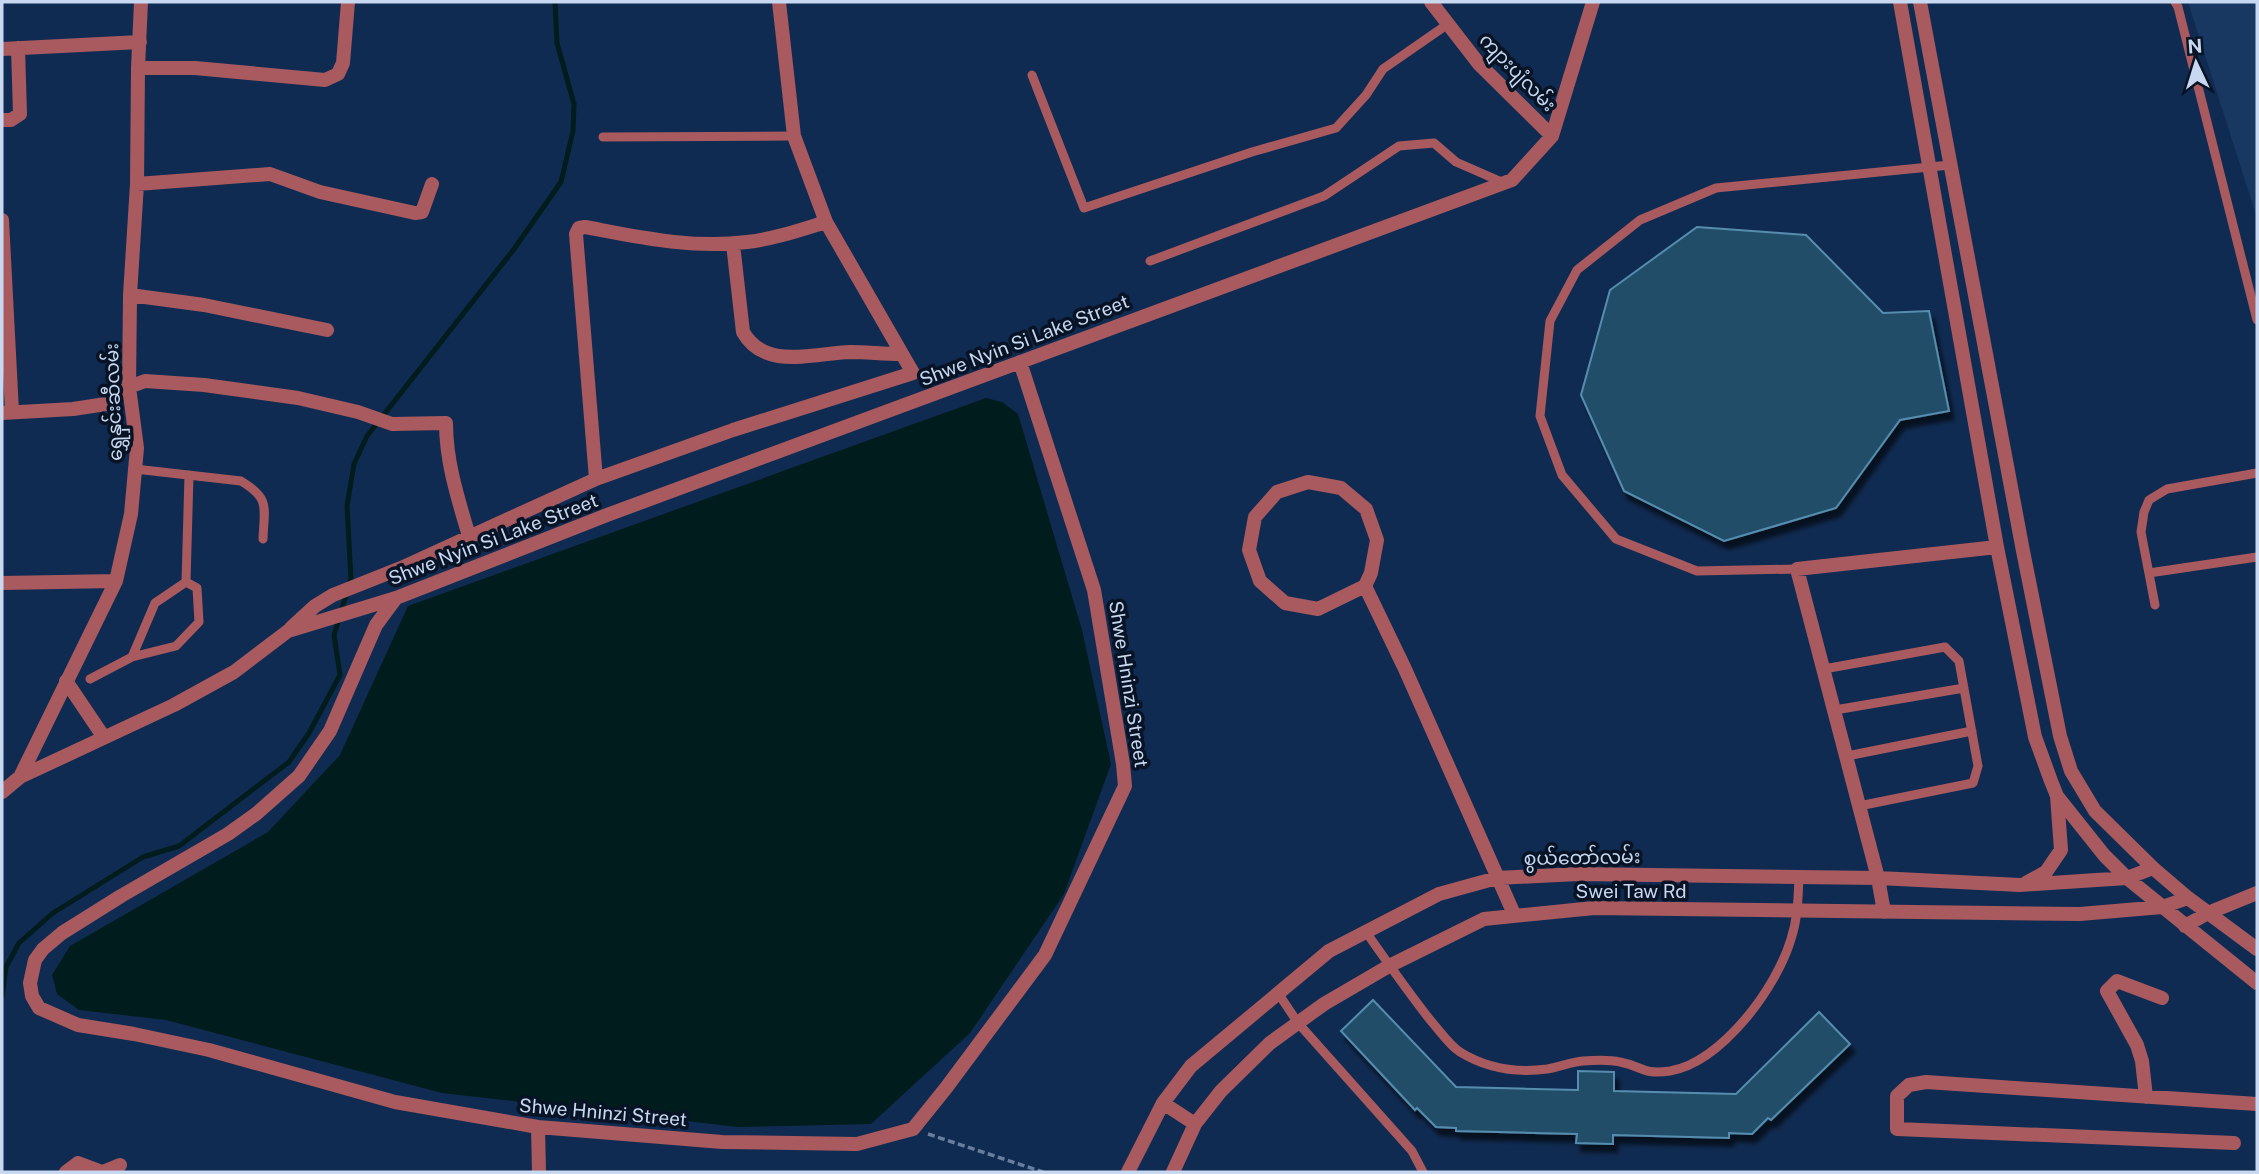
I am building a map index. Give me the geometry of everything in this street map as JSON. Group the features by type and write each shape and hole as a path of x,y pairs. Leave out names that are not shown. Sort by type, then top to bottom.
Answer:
{"street":[{"name":"ရွှေနှင်းဆီလမ်း","path":"20,777 116,581 131,514 137,448 129,387 130,295 137,184 141,2"},
{"path":"138,68 226,70 325,80 338,74 343,63 348,2"},
{"path":"2,792 20,777 174,705 234,672 288,631 315,606 333,596 596,479 733,430 913,373 826,222 794,136 779,2"},
{"name":"ကျားပျံလမ်း","path":"1431,2 1479,64 1552,136"},
{"name":"Shwe Nyin Si Lake Street","path":"288,631 396,598 607,515 1512,180 1552,136 1593,2"},
{"path":"1900,2 1932,167 1997,547 2035,737 2057,796 2061,850 2046,872 2021,885"},
{"path":"1920,2 2022,551 2060,736 2071,771 2095,811 2153,868 2188,898 2257,949"},
{"path":"2,49 140,42"},
{"path":"2,120 11,120 20,114 18,48"},
{"path":"137,184 270,174 320,192 415,213 422,212 426,206 432,184"},
{"path":"2,220 7,412 74,409 106,404 129,387 145,381 204,384 298,398 358,412 392,424 446,423 446,446 469,536"},
{"path":"596,479 576,234 579,228 695,244 733,243 774,237 826,222"},
{"path":"733,243 743,332 750,344 765,353 787,358 849,352 900,354"},
{"path":"130,295 204,305 327,330"},
{"name":"Shwe Hninzi Street","path":"396,598 376,625 330,731 299,776 256,814 228,834 121,896 62,933 43,949 34,960 31,971 32,996 39,1008 78,1025 209,1049 395,1102 538,1127 722,1142 857,1144 913,1129 1045,955 1125,786 1094,590 1020,362"},
{"path":"1308,482 1341,488 1366,509 1377,540 1371,573 1365,586 1318,609 1285,603 1260,581 1249,550 1255,517 1277,492 1308,482"},
{"path":"1884,912 1878,877 1797,569 1997,547"},
{"path":"2,583 116,581"},
{"path":"1365,586 1405,668 1514,914"},
{"path":"66,681 103,736"},
{"path":"2057,796 2104,855 2127,878 2257,983"},
{"name":"စွယ်တော်လမ်း","path":"1128,1172 1163,1102 1191,1066 1329,951 1439,894 1497,878 1578,874 1878,877 2021,885 2127,878 2153,868"},
{"path":"2185,926 2208,913 2257,893"},
{"name":"Swei Taw Rd","path":"1173,1172 1195,1124 1221,1091 1270,1044 1324,1004 1389,966 1484,919 1594,908 2080,914 2162,907 2188,898"},
{"path":"2146,1097 2142,1061 2137,1045 2107,991 2116,982 2162,998"},
{"path":"2234,1143 1898,1129 1897,1096 1909,1085 1926,1083 2257,1104"},
{"path":"1163,1102 1195,1124"},
{"path":"538,1127 539,1172"},
{"path":"66,1172 78,1163 103,1172 120,1165"}],"lane":[{"path":"2175,2 2257,320"},
{"path":"1032,75 1084,208 1252,152 1336,128 1366,94 1383,69 1448,24"},
{"path":"603,137 794,136"},
{"path":"1150,261 1324,197 1399,146 1434,143 1456,162 1504,183"},
{"path":"1797,569 1697,570 1616,539 1562,475 1540,416 1550,321 1577,270 1640,220 1716,188 1950,165"},
{"path":"135,470 241,481 256,490 264,501 263,539"},
{"path":"2155,604 2141,532 2149,500 2167,489 2257,473"},
{"path":"186,582 189,475"},
{"path":"2149,573 2257,557"},
{"path":"90,680 132,657 176,646 199,622 197,588 186,582"},
{"path":"132,657 155,603 186,582"},
{"path":"1824,669 1945,647 1959,661 1978,766 1973,782 1859,806"},
{"path":"1835,710 1964,688"},
{"path":"1846,755 1972,731"},
{"path":"1366,932 1389,966 1457,1051 1502,1069 1546,1069 1578,1061 1601,1060 1622,1062 1652,1073 1673,1070 1696,1062 1715,1049 1759,1000 1785,955 1798,912 1799,877"},
{"path":"1278,993 1298,1023 1412,1151 1423,1172"}],"path":[{"path":"913,1129 1043,1172"}],"shaded area":[{"path":"2188,2 2257,2 2257,218"},
{"path":"986,398 1002,402 1018,414 1082,630 1111,764 1064,894 970,1033 871,1124 738,1127 442,1093 166,1020 79,1010 57,994 52,975 70,946 268,832 340,755 408,606"}],"building":[{"path":"1697,227 1806,235 1883,313 1929,311 1949,411 1900,420 1836,508 1724,541 1624,491 1581,395 1610,290"},
{"path":"1373,1000 1456,1087 1578,1090 1578,1071 1614,1072 1614,1091 1736,1094 1819,1012 1850,1044 1771,1120 1768,1118 1752,1134 1729,1133 1729,1138 1613,1135 1613,1144 1576,1143 1577,1134 1456,1131 1456,1128 1436,1127 1417,1108 1415,1110 1341,1031"}],"waterway":[{"path":"2,996 6,967 19,943 53,913 143,857 179,846 289,762 309,733 340,675 334,635 351,579 347,506 354,464 367,436 514,249 561,182 573,131 574,104 557,43 555,2"}]}
